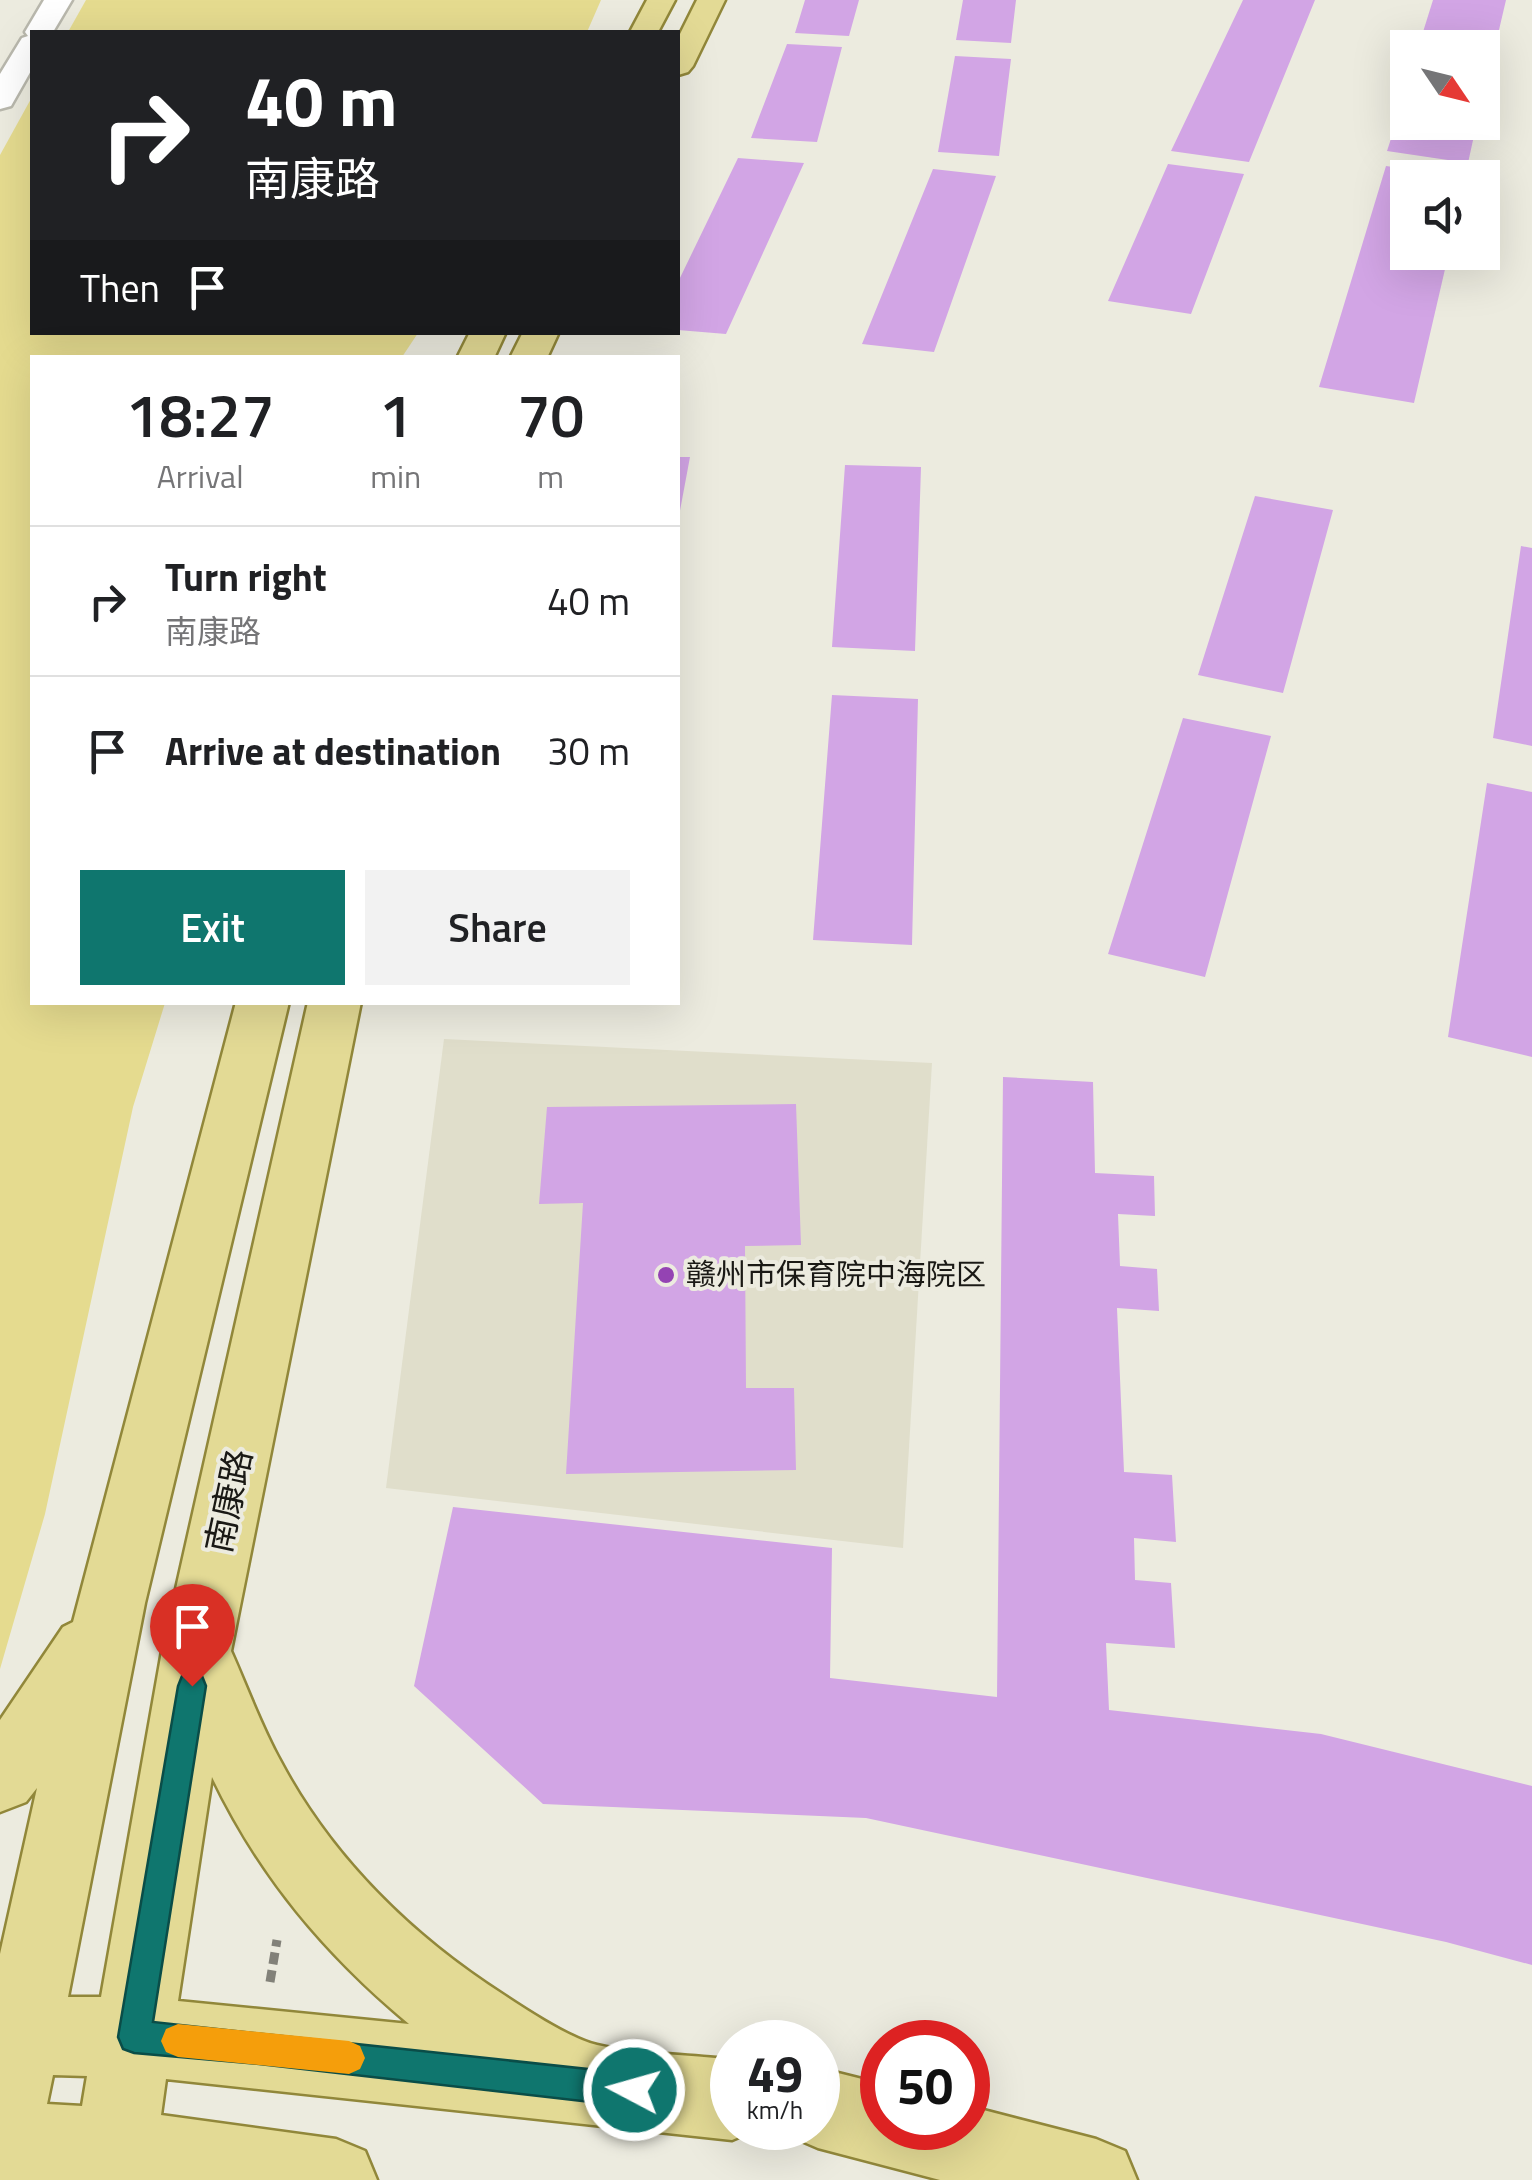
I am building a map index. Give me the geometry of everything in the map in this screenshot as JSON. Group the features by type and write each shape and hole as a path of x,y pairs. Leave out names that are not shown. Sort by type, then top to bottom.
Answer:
{"main road":[{"path":"645,30 661,0"},
{"path":"680,62 711,0"},
{"path":"262,1005 111,1603 11,2035 0,2140 112,2164 336,2180"},
{"name":"南康路","path":"112,2164 198,1651 333,1005"},
{"path":"0,1776 38,1728 78,1666 111,1603"},
{"path":"198,1651 219,1718 250,1784 290,1848 339,1909 394,1962 456,2012 526,2054 602,2087"},
{"path":"11,2035 134,2037 259,2047 710,2098"},
{"path":"981,2150 1096,2180"}],"street":[{"path":"40,30 58,0"},
{"path":"0,100 30,48"}],"shaded area":[{"path":"86,0 601,0 588,30 69,30"},
{"path":"30,101 30,335 417,335 403,355 30,355 30,1005 164,1005 133,1107 45,1514 0,1669 0,155"},
{"name":"赣州市保育院中海院区","path":"444,1039 932,1063 903,1548 386,1488"}],"building":[{"path":"805,0 859,0 849,36 795,33"},
{"path":"963,0 1016,0 1011,43 956,40"},
{"path":"1243,0 1315,0 1249,162 1171,151"},
{"path":"1433,0 1506,0 1499,30 1424,30"},
{"path":"787,44 842,47 817,142 751,138"},
{"path":"955,56 1011,59 999,156 938,152"},
{"path":"1391,140 1473,140 1469,160 1387,151"},
{"path":"738,158 804,163 726,334 680,330 680,278"},
{"path":"1168,164 1244,174 1191,314 1108,301"},
{"path":"1386,166 1390,167 1390,270 1445,270 1414,403 1319,387"},
{"path":"933,169 996,176 934,352 862,344"},
{"path":"680,457 690,457 680,511"},
{"path":"845,465 921,467 915,651 832,647"},
{"path":"1255,496 1333,510 1283,693 1198,675"},
{"path":"1521,546 1532,548 1532,746 1493,738"},
{"path":"832,695 918,699 912,945 813,940"},
{"path":"1183,718 1271,736 1205,977 1108,954"},
{"path":"1487,783 1532,792 1532,1057 1448,1037"},
{"path":"1003,1077 1093,1082 1095,1173 1154,1176 1155,1216 1118,1214 1120,1266 1157,1269 1159,1311 1117,1308 1124,1472 1172,1475 1176,1542 1134,1538 1135,1580 1171,1583 1175,1648 1106,1643 1109,1710 1321,1734 1532,1786 1532,1965 1446,1942 866,1818 543,1804 414,1686 453,1507 832,1548 830,1678 997,1697"},
{"path":"796,1104 801,1245 745,1246 746,1388 794,1388 796,1470 566,1474 583,1203 539,1204 547,1107"}],"slow traffic":[{"path":"178,2041 349,2058"}],"place":[{"name":"赣州市保育院中海院区","path":"666,1275"}],"route":[{"path":"192,1686 134,2037 259,2047 634,2090"}]}
